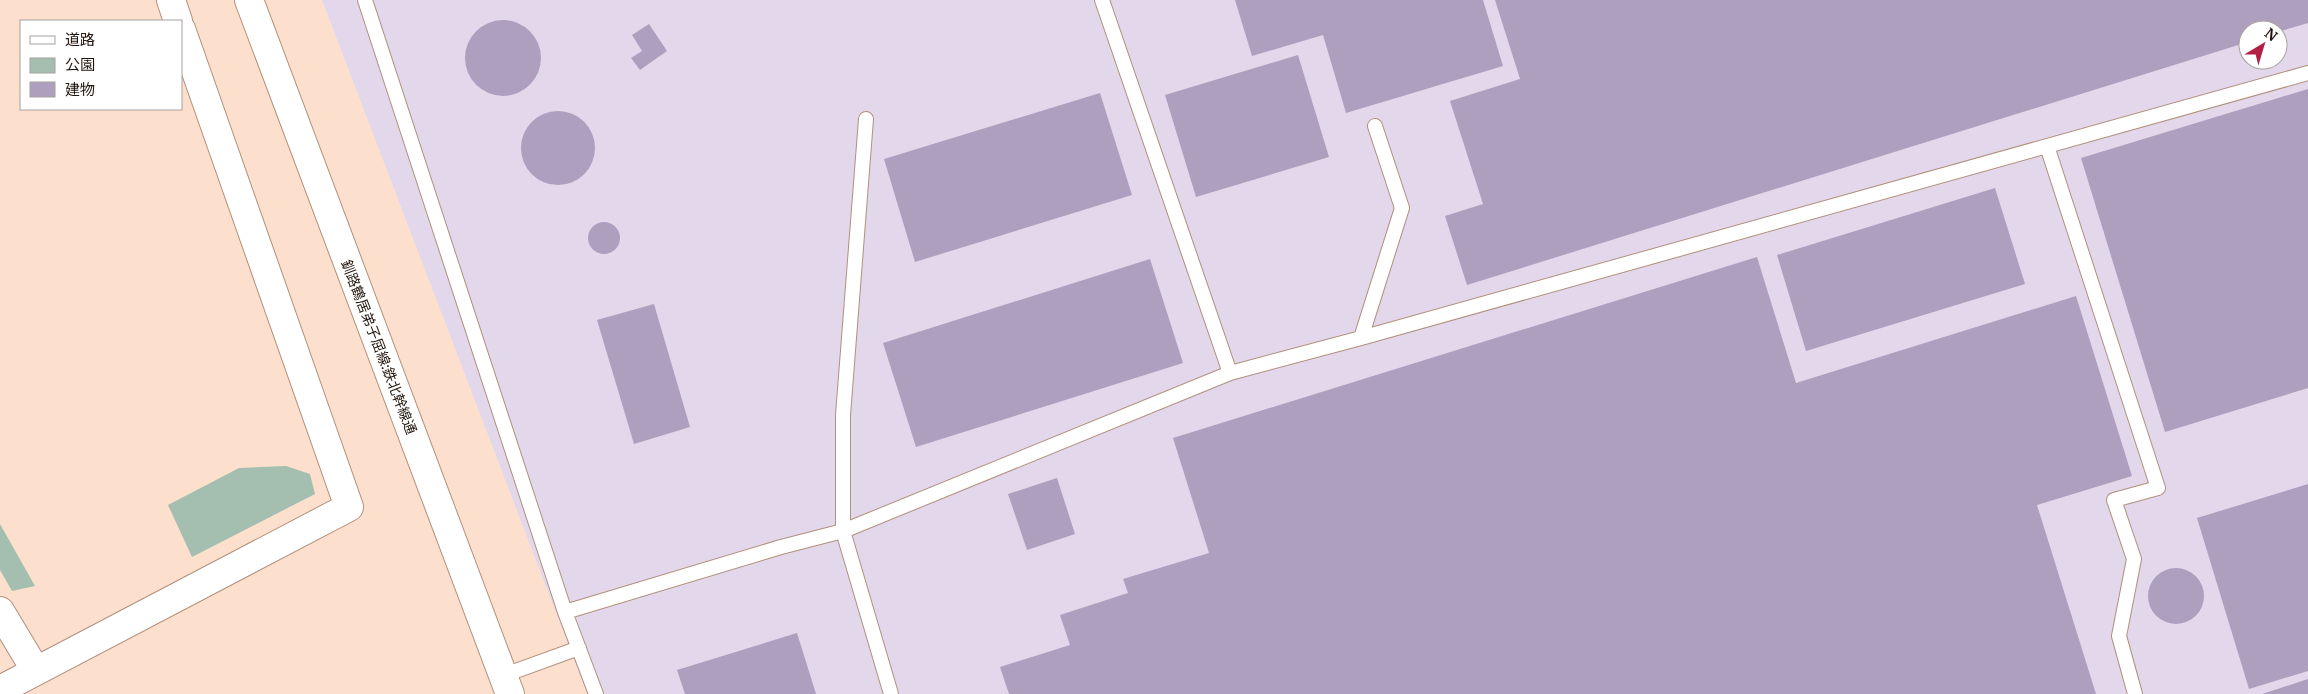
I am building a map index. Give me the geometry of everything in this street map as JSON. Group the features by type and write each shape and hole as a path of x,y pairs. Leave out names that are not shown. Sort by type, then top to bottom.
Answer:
{"street":[{"path":"171,0 178,20"},
{"name":"釧路鶴居弟子屈線:鉄北幹線通","path":"249,0 506,685"},
{"path":"0,690 349,507 182,32"},
{"path":"0,611 36,671"}],"lane":[{"path":"365,0 565,612 596,694"},
{"path":"1102,0 1230,373"},
{"path":"565,612 843,530 1230,373 2308,73"},
{"path":"866,119 843,415 843,530 891,694"},
{"path":"1361,338 1402,208 1375,126"},
{"path":"2047,146 2158,488 2114,500 2134,559 2119,636 2135,694"},
{"path":"506,685 579,648"}],"shaded area":[{"path":"322,0 2308,0 2308,694 587,694"}],"green space":[{"path":"286,466 310,474 315,494 192,557 168,505 239,468"},
{"path":"0,524 35,586 12,591 0,570"}],"building":[{"path":"1235,0 1483,0 1503,66 1346,113 1323,35 1252,56"},
{"path":"1495,0 2308,0 2308,23 2288,29 2288,20 2238,20 2238,45 1467,285 1445,216 1483,204 1450,101 1520,79"},
{"path":"496,20 510,20 524,26 535,37 541,51 538,73 530,85 510,96 496,96 482,90 471,79 465,65 465,51 471,37 482,26"},
{"path":"649,24 667,51 640,70 631,58 642,51 632,35"},
{"path":"1298,55 1329,157 1196,197 1165,95"},
{"path":"2308,89 2308,388 2165,432 2081,158"},
{"path":"1100,93 1132,195 915,262 884,159"},
{"path":"558,111 572,114 584,122 592,134 595,148 592,162 584,174 572,182 558,185 544,182 532,174 524,162 521,148 524,134 532,122 544,114"},
{"path":"1995,188 2025,284 1806,351 1777,255"},
{"path":"604,222 610,223 615,227 619,232 619,244 615,249 610,253 604,254 598,253 593,249 589,244 588,238 589,232 593,227 598,223"},
{"path":"1757,257 1796,383 2076,296 2132,476 2037,505 2096,694 1009,694 1000,667 1070,645 1060,615 1128,593 1123,579 1209,553 1173,438"},
{"path":"1150,259 1183,363 916,447 883,343"},
{"path":"654,304 690,427 634,444 597,320"},
{"path":"1057,478 1075,534 1027,550 1008,494"},
{"path":"2308,484 2308,671 2249,689 2197,518"},
{"path":"2170,568 2182,568 2192,572 2200,580 2204,596 2200,612 2192,620 2182,624 2170,624 2160,620 2152,612 2148,602 2148,590 2152,580 2160,572"},
{"path":"797,633 816,694 685,694 677,670"},
{"path":"2308,679 2308,694 2262,694"}]}
